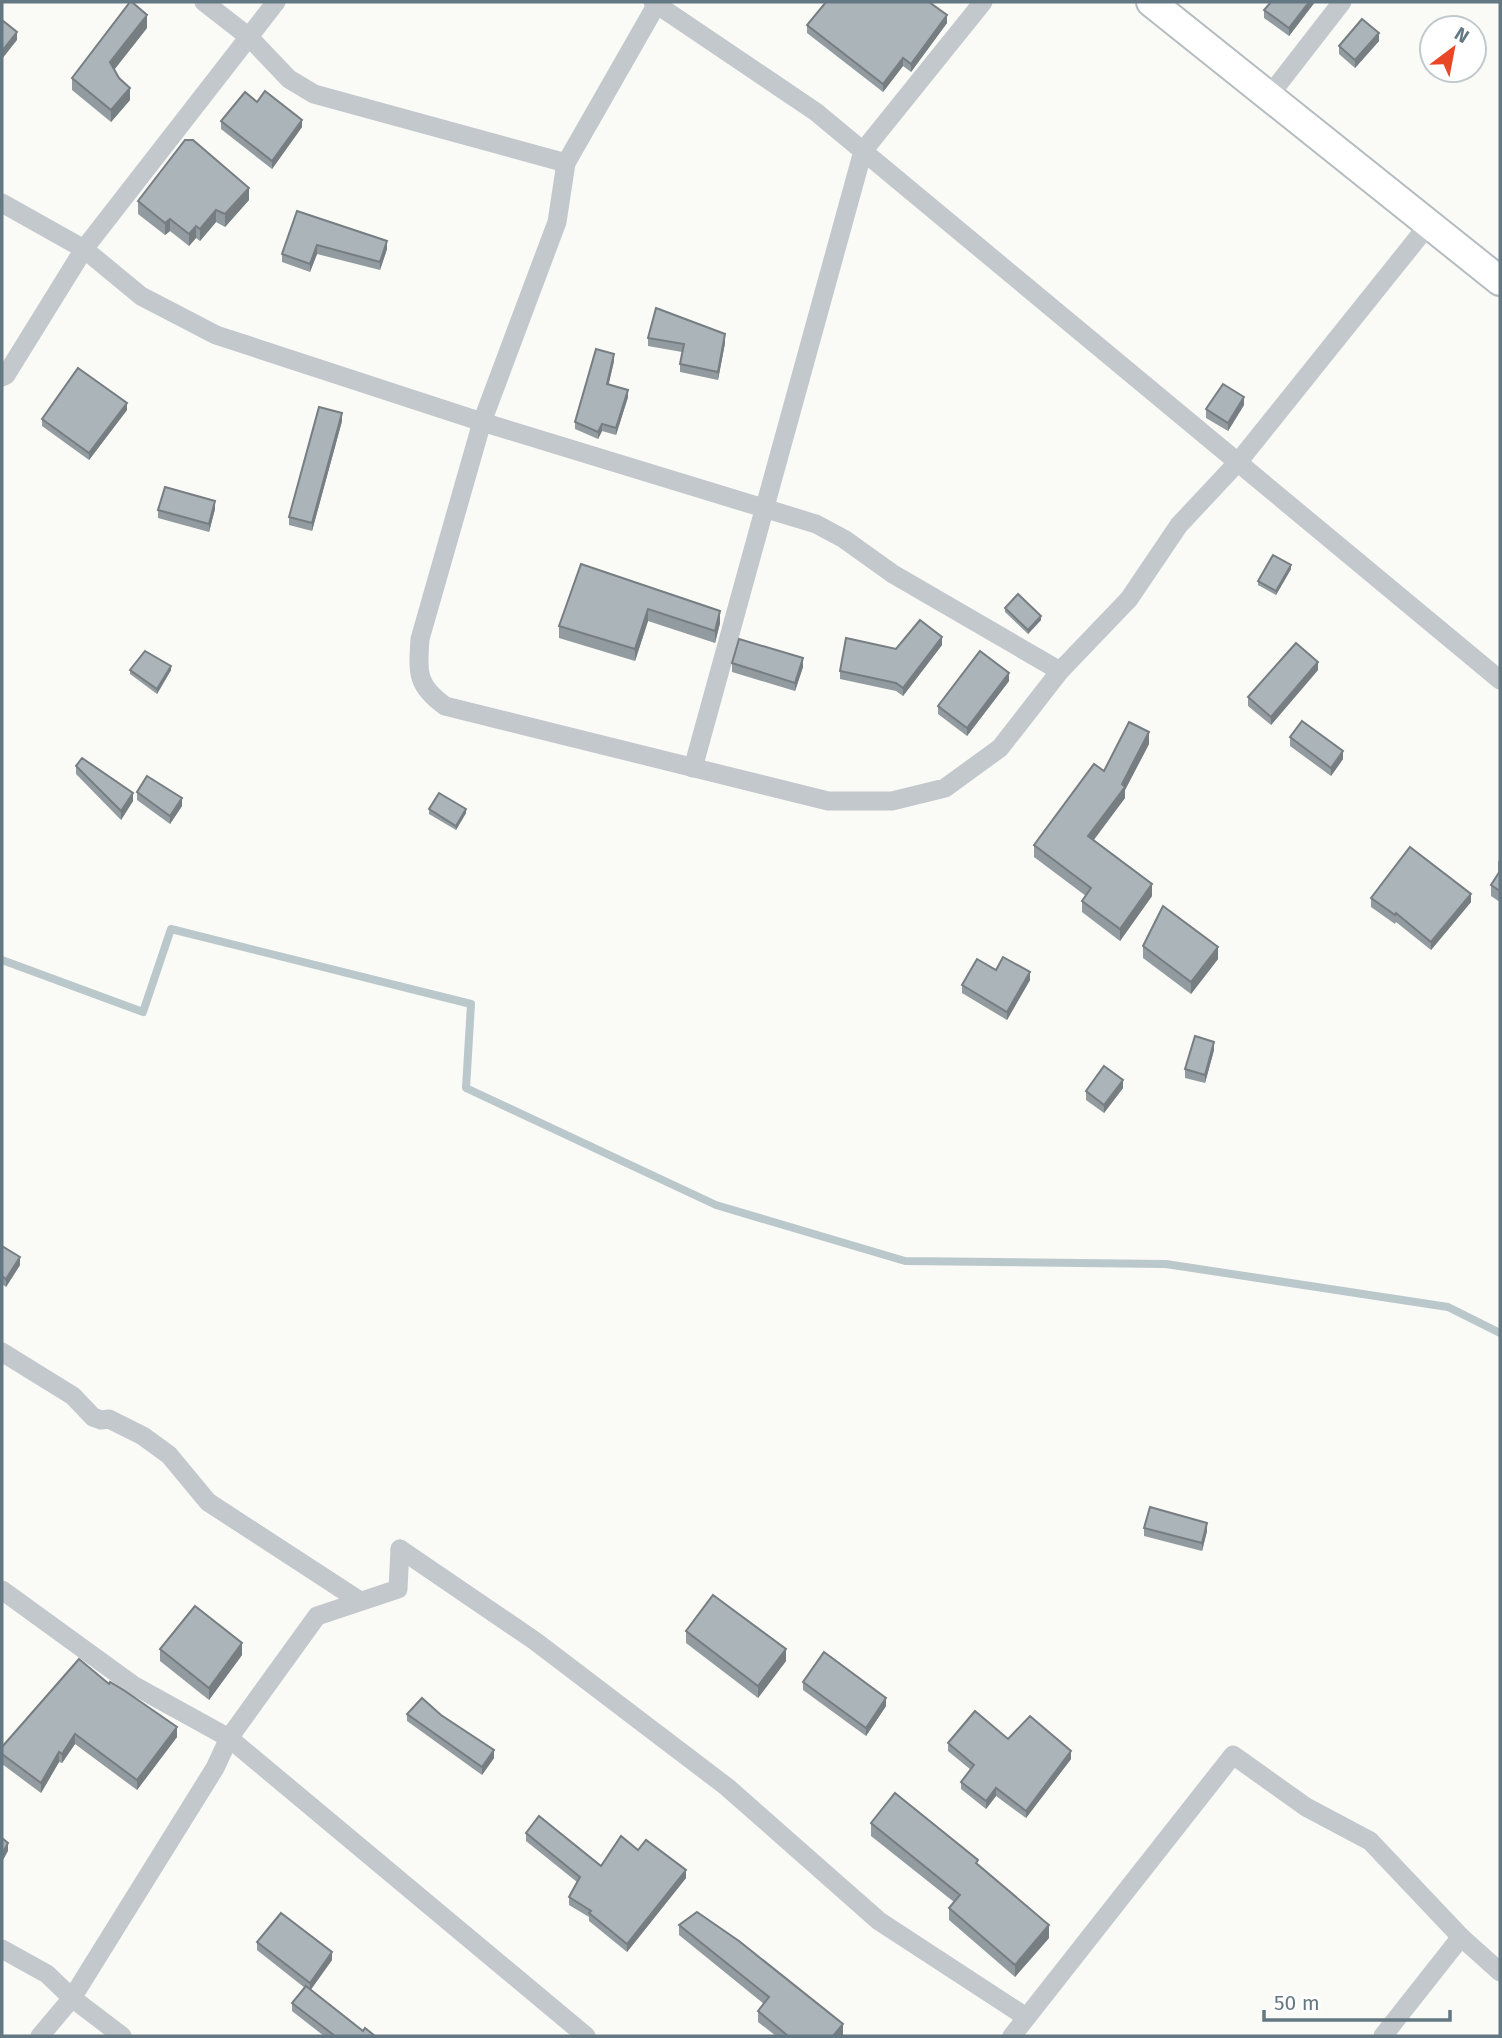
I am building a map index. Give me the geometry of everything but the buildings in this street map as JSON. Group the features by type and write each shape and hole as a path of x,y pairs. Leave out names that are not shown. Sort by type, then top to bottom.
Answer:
{"street":[{"path":"204,2 249,37 289,79 314,94 566,163"},
{"path":"2,377 6,375 84,249 276,2"},
{"path":"693,768 863,151 983,2"},
{"path":"1151,2 1500,281"},
{"path":"1269,96 1342,2"},
{"path":"1429,224 1239,461 1179,525 1129,599 1060,671 1000,748 945,788 892,801 828,801 445,706 428,693 418,673 419,639 482,422 557,222 566,163 656,3 816,112 1239,461 1500,680"},
{"path":"2,203 84,249 141,296 216,335 482,422 765,506 816,524 844,539 893,573 1060,671"},
{"path":"2,1352 73,1396 93,1417 109,1419 143,1436 169,1455 208,1502 360,1601"},
{"path":"40,2036 72,1998 215,1768 229,1738 317,1616 398,1589 400,1549 535,1641 727,1787 879,1921 1026,2017"},
{"path":"2,1590 132,1685 229,1738 586,2036"},
{"path":"1012,2036 1233,1755 1306,1807 1370,1841 1461,1937 1500,1972"},
{"path":"1383,2036 1461,1937"},
{"path":"2,1949 47,1974 72,1998 122,2036"}],"waterway":[{"path":"2,960 143,1012 171,929 471,1004 466,1088 716,1205 905,1261 1166,1264 1448,1307 1500,1333"}]}
